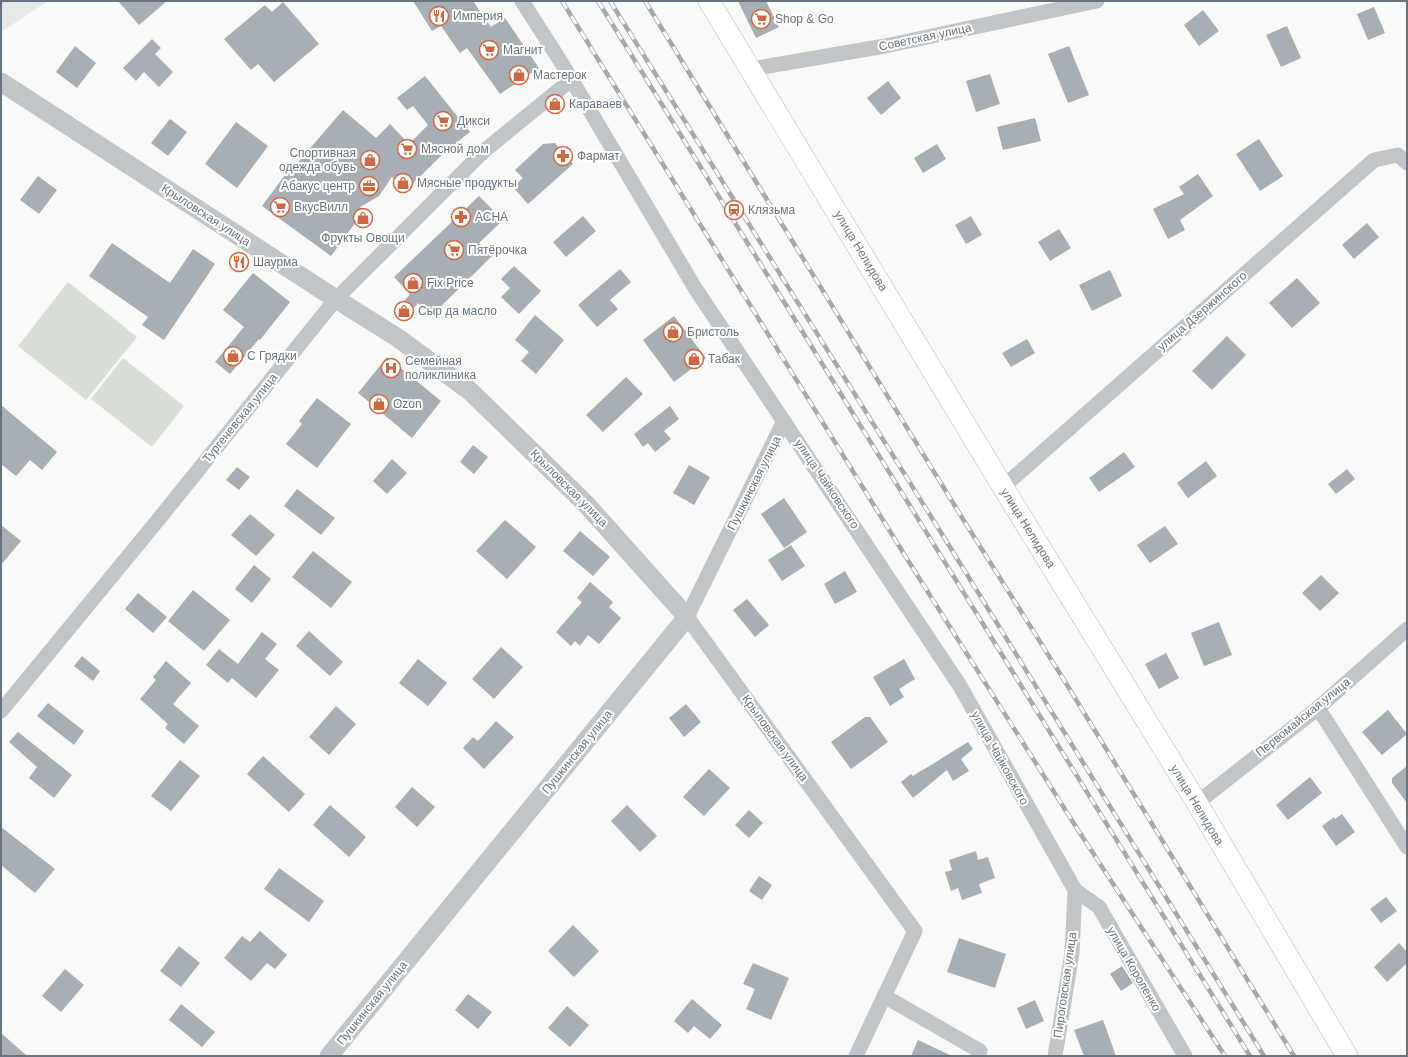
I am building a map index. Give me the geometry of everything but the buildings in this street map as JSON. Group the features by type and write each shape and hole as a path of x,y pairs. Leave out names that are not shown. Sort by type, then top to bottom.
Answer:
{"main road":[{"name":"улица Нелидова","path":"709,1 1003,487 1197,803 1347,1056"}],"street":[{"name":"улица Чайковского","path":"522,1 695,288 960,686 1075,890"},
{"name":"Советская улица","path":"751,69 885,46 1097,1"},
{"name":"Тургеневская улица","path":"1,711 158,520 336,299 484,151 571,80"},
{"name":"Крыловская улица","path":"1,82 398,338 470,390 585,503 687,617 915,931 856,1056"},
{"name":"улица Дзержинского","path":"1003,487 1374,160 1398,155 1407,163"},
{"name":"Пушкинская улица","path":"329,1056 687,617 784,421"},
{"name":"Первомайская улица","path":"1197,803 1318,708 1407,629"},
{"path":"1318,708 1407,847"},
{"name":"Пироговская улица","path":"1055,1056 1072,954 1075,890"},
{"name":"улица Короленко","path":"1075,890 1099,907 1185,1056"},
{"path":"884,996 980,1051 978,1056"}],"shaded area":[{"path":"1,1 48,1 1,32"},
{"path":"68,282 137,337 86,400 18,346"},
{"path":"123,358 184,406 152,447 91,399"}],"railway":[{"path":"562,1 909,562 1078,830 1225,1056"},
{"path":"598,1 1250,1056"},
{"path":"610,1 945,539 1264,1056"},
{"path":"645,1 1294,1056"}],"place":[{"name":"Империя","path":"439,16"},
{"name":"Shop & Go","path":"761,19"},
{"name":"Магнит","path":"489,50"},
{"name":"Мастерок","path":"519,75"},
{"name":"Караваев","path":"555,104"},
{"name":"Дикси","path":"443,121"},
{"name":"Мясной дом","path":"407,149"},
{"name":"Фармат","path":"563,156"},
{"name":"Спортивная одежда обувь","path":"370,160"},
{"name":"Мясные продукты","path":"403,183"},
{"name":"Абакус центр","path":"369,186"},
{"name":"ВкусВилл","path":"280,207"},
{"name":"Клязьма","path":"734,210"},
{"name":"АСНА","path":"461,217"},
{"name":"Фрукты Овощи","path":"363,218"},
{"name":"Пятёрочка","path":"454,250"},
{"name":"Шаурма","path":"239,262"},
{"name":"Fix Price","path":"413,283"},
{"name":"Сыр да масло","path":"404,311"},
{"name":"Бристоль","path":"673,332"},
{"name":"С Грядки","path":"233,356"},
{"name":"Табак","path":"694,359"},
{"name":"Семейная поликлиника","path":"391,368"},
{"name":"Ozon","path":"379,404"}]}
